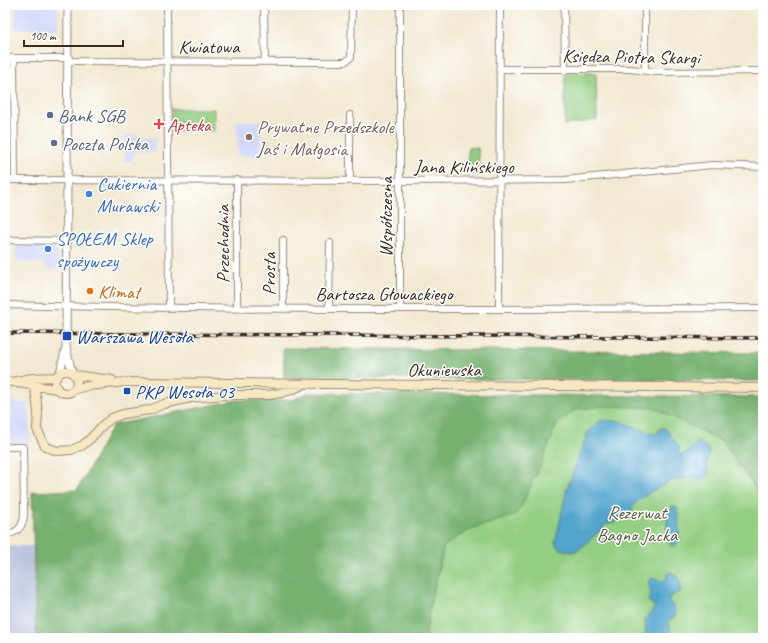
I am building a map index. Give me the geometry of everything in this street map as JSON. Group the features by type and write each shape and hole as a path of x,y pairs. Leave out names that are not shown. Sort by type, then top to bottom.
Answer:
{"main road":[{"path":"9,382 33,382 68,372 73,374 76,380 75,388 68,393 33,382"},
{"name":"Okuniewska","path":"73,374 125,382"},
{"path":"57,389 55,383 58,375"},
{"path":"33,382 38,413 37,429 40,437 45,446 48,448 63,451 74,449 83,445 104,424 114,417 123,414 150,410 164,404 191,398 225,395 268,395 281,393 292,390 304,384"},
{"name":"Okuniewska","path":"75,388 125,382 763,388"}],"street":[{"path":"58,375 66,346 68,241 68,5"},
{"path":"168,5 169,307"},
{"path":"264,5 265,62"},
{"name":"Kwiatowa","path":"5,58 343,63 349,60 351,55 352,5"},
{"name":"Współczesna","path":"400,5 400,308"},
{"path":"499,309 500,5"},
{"path":"564,5 565,70"},
{"path":"644,5 645,71"},
{"path":"14,58 15,180"},
{"name":"Księdza Piotra Skargi","path":"499,69 565,70 630,68 656,72 763,71"},
{"path":"350,115 350,181"},
{"name":"Jana Kilińskiego","path":"5,180 565,180 712,165 763,167"},
{"name":"Przechodnia","path":"237,307 238,180"},
{"path":"5,240 68,241"},
{"name":"Prosta","path":"283,240 283,308"},
{"path":"329,308 330,243"},
{"name":"Bartosza Głowackiego","path":"5,305 499,309 763,308"},
{"path":"66,346 73,374"},
{"path":"5,447 23,447 24,513 23,522 19,529 14,533 5,534"}],"shaded area":[{"path":"15,5 58,5 58,29 15,29"},
{"name":"Prywatne Przedszkole Jaś i Małgosia","path":"237,121 261,121 260,156 238,156"},
{"path":"125,135 155,138 155,151 149,151 149,153 134,151 133,159 131,161 125,161"},
{"path":"16,244 53,245 56,247 56,251 58,253 57,270 46,269 45,263 16,262"},
{"path":"5,396 19,403 29,403 30,443 5,442"},
{"path":"5,546 33,546 36,638 5,638"}],"green space":[{"path":"565,73 596,73 597,120 565,125"},
{"path":"172,109 214,109 214,131 172,130"},
{"path":"468,148 478,148 479,168 468,169"},
{"path":"283,348 763,353 763,381 284,378"},
{"path":"307,393 763,397 763,499 722,441 654,408 607,406 576,409 557,424 542,462 521,507 513,516 471,529 444,546 431,601 425,638 36,638 32,492 77,490 113,425 237,400 292,400"},
{"name":"Rezerwat Bagno Jacka","path":"564,404 655,407 724,437 763,492 763,638 425,638 431,601 444,546"}],"water":[{"path":"601,420 623,422 653,434 658,433 660,428 665,428 680,448 678,454 681,455 689,451 698,442 706,447 709,452 709,458 707,461 708,475 703,480 690,478 679,479 657,488 633,506 631,515 620,521 608,523 580,549 572,552 558,548 555,543 567,488 588,432"},
{"path":"673,505 677,508 680,541 675,546 670,545 667,530 667,520"},
{"path":"671,572 679,580 680,592 669,597 669,602 671,605 674,605 676,613 675,616 669,621 671,638 646,638 645,619 654,609 654,605 649,602 648,599 650,597 649,580 653,578 659,581 664,581 667,578 667,574"}],"railway":[{"path":"5,333 763,338"}],"place":[{"name":"Bank SGB","path":"50,115"},
{"name":"Apteka","path":"159,124"},
{"name":"Prywatne Przedszkole Jaś i Małgosia","path":"249,137"},
{"name":"Poczta Polska","path":"54,143"},
{"name":"Cukiernia Murawski","path":"89,194"},
{"name":"SPOŁEM Sklep spożywczy","path":"48,249"},
{"name":"Klimat","path":"90,291"},
{"name":"Warszawa Wesoła","path":"67,336"},
{"name":"PKP Wesoła 03","path":"127,391"}]}
